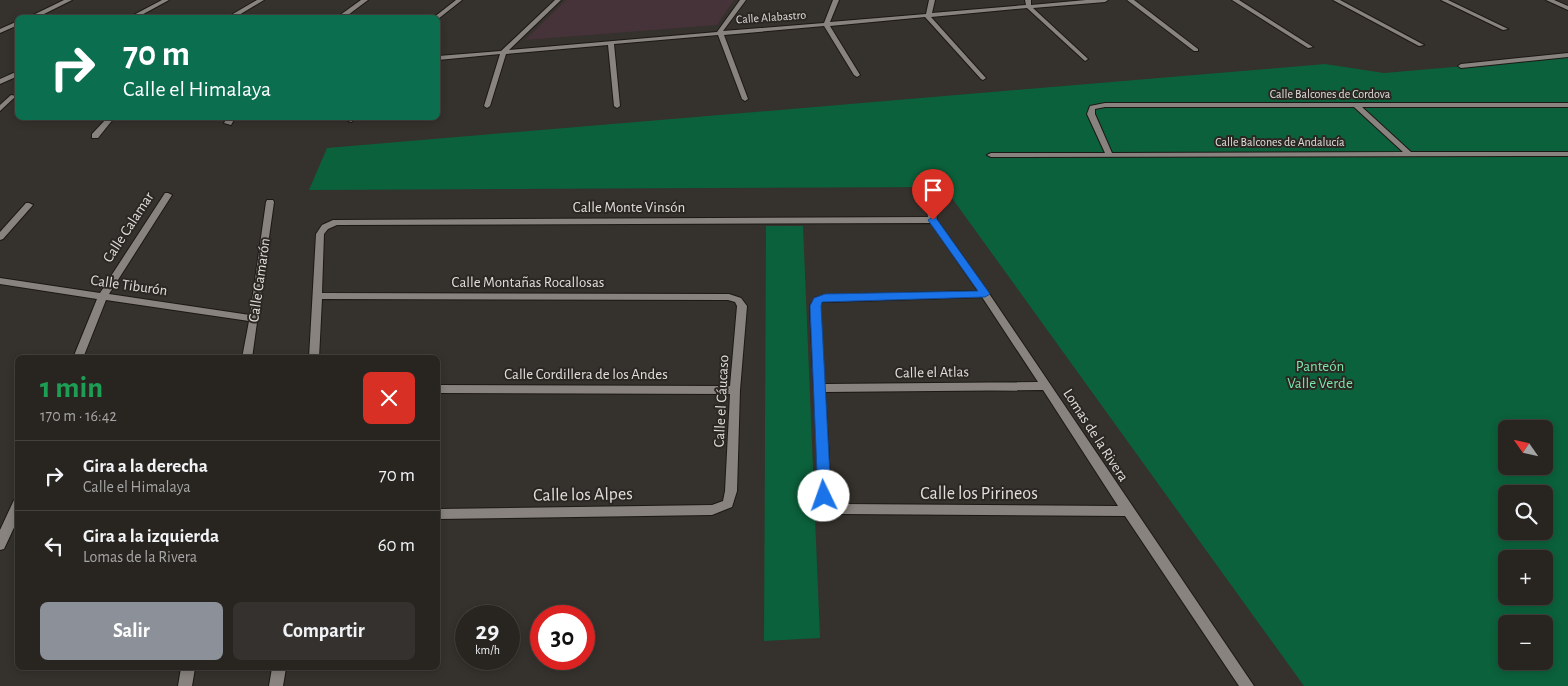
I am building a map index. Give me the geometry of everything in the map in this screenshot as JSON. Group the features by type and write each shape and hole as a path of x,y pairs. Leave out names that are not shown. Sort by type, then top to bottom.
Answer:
{"street":[{"path":"36,15 69,0"},
{"path":"137,15 166,0"},
{"path":"234,15 261,0"},
{"path":"343,15 365,0"},
{"path":"440,15 459,0"},
{"path":"487,106 504,51 558,0"},
{"path":"743,0 720,32 745,98"},
{"path":"836,0 826,24 857,74"},
{"path":"932,0 928,17 983,78"},
{"path":"1028,0 1029,7 1085,58"},
{"name":"Calle Alabastro","path":"440,58 720,32 928,17 1105,0"},
{"path":"1130,0 1196,50"},
{"path":"1235,0 1310,47"},
{"path":"1336,0 1420,45"},
{"path":"1444,0 1505,28"},
{"path":"1549,0 1568,8"},
{"path":"0,31 15,24"},
{"path":"611,42 616,106"},
{"path":"1461,66 1568,55"},
{"path":"0,82 15,74"},
{"path":"0,97 15,96"},
{"path":"0,109 15,96"},
{"name":"Calle Balcones de Cordova","path":"1109,154 1091,114 1092,106 1105,104 1568,105"},
{"path":"1356,105 1408,153"},
{"path":"95,136 108,120"},
{"name":"Calle Balcones de Andalucía","path":"991,155 1568,154"},
{"name":"Calle Calamar","path":"79,355 103,296 168,195"},
{"name":"Lomas de la Rivera","path":"929,196 933,220 985,294 1128,511 1247,686"},
{"name":"Calle Camarón","path":"248,355 270,202"},
{"path":"0,237 30,205"},
{"name":"Calle Monte Vinsón","path":"317,296 320,234 326,227 336,222 933,220"},
{"name":"Calle Tiburón","path":"0,281 254,319"},
{"path":"819,388 815,306 818,300 825,298 985,294"},
{"path":"314,355 317,296"},
{"name":"Calle Montañas Rocallosas","path":"317,296 729,297 738,300"},
{"name":"Calle el Cáucaso","path":"728,504 731,490 735,390 742,306 738,300"},
{"name":"Calle el Atlas","path":"819,388 1046,386"},
{"name":"Calle los Pirineos","path":"819,388 824,496 830,504 842,509 1128,511"},
{"name":"Calle Cordillera de los Andes","path":"440,389 735,390"},
{"name":"Calle los Alpes","path":"440,514 712,510 728,504"},
{"path":"0,545 15,510"},
{"path":"185,686 188,670"},
{"path":"276,686 279,670"}],"shaded area":[{"path":"566,0 734,0 717,25 525,40"}],"green space":[{"name":"Panteón Valle Verde","path":"1568,57 1568,686 1304,686 944,187 309,190 327,148 1325,64 1384,73"},
{"path":"766,226 803,226 820,638 764,641"}],"route":[{"path":"824,496 815,306 818,300 825,298 985,294 933,220"}]}
